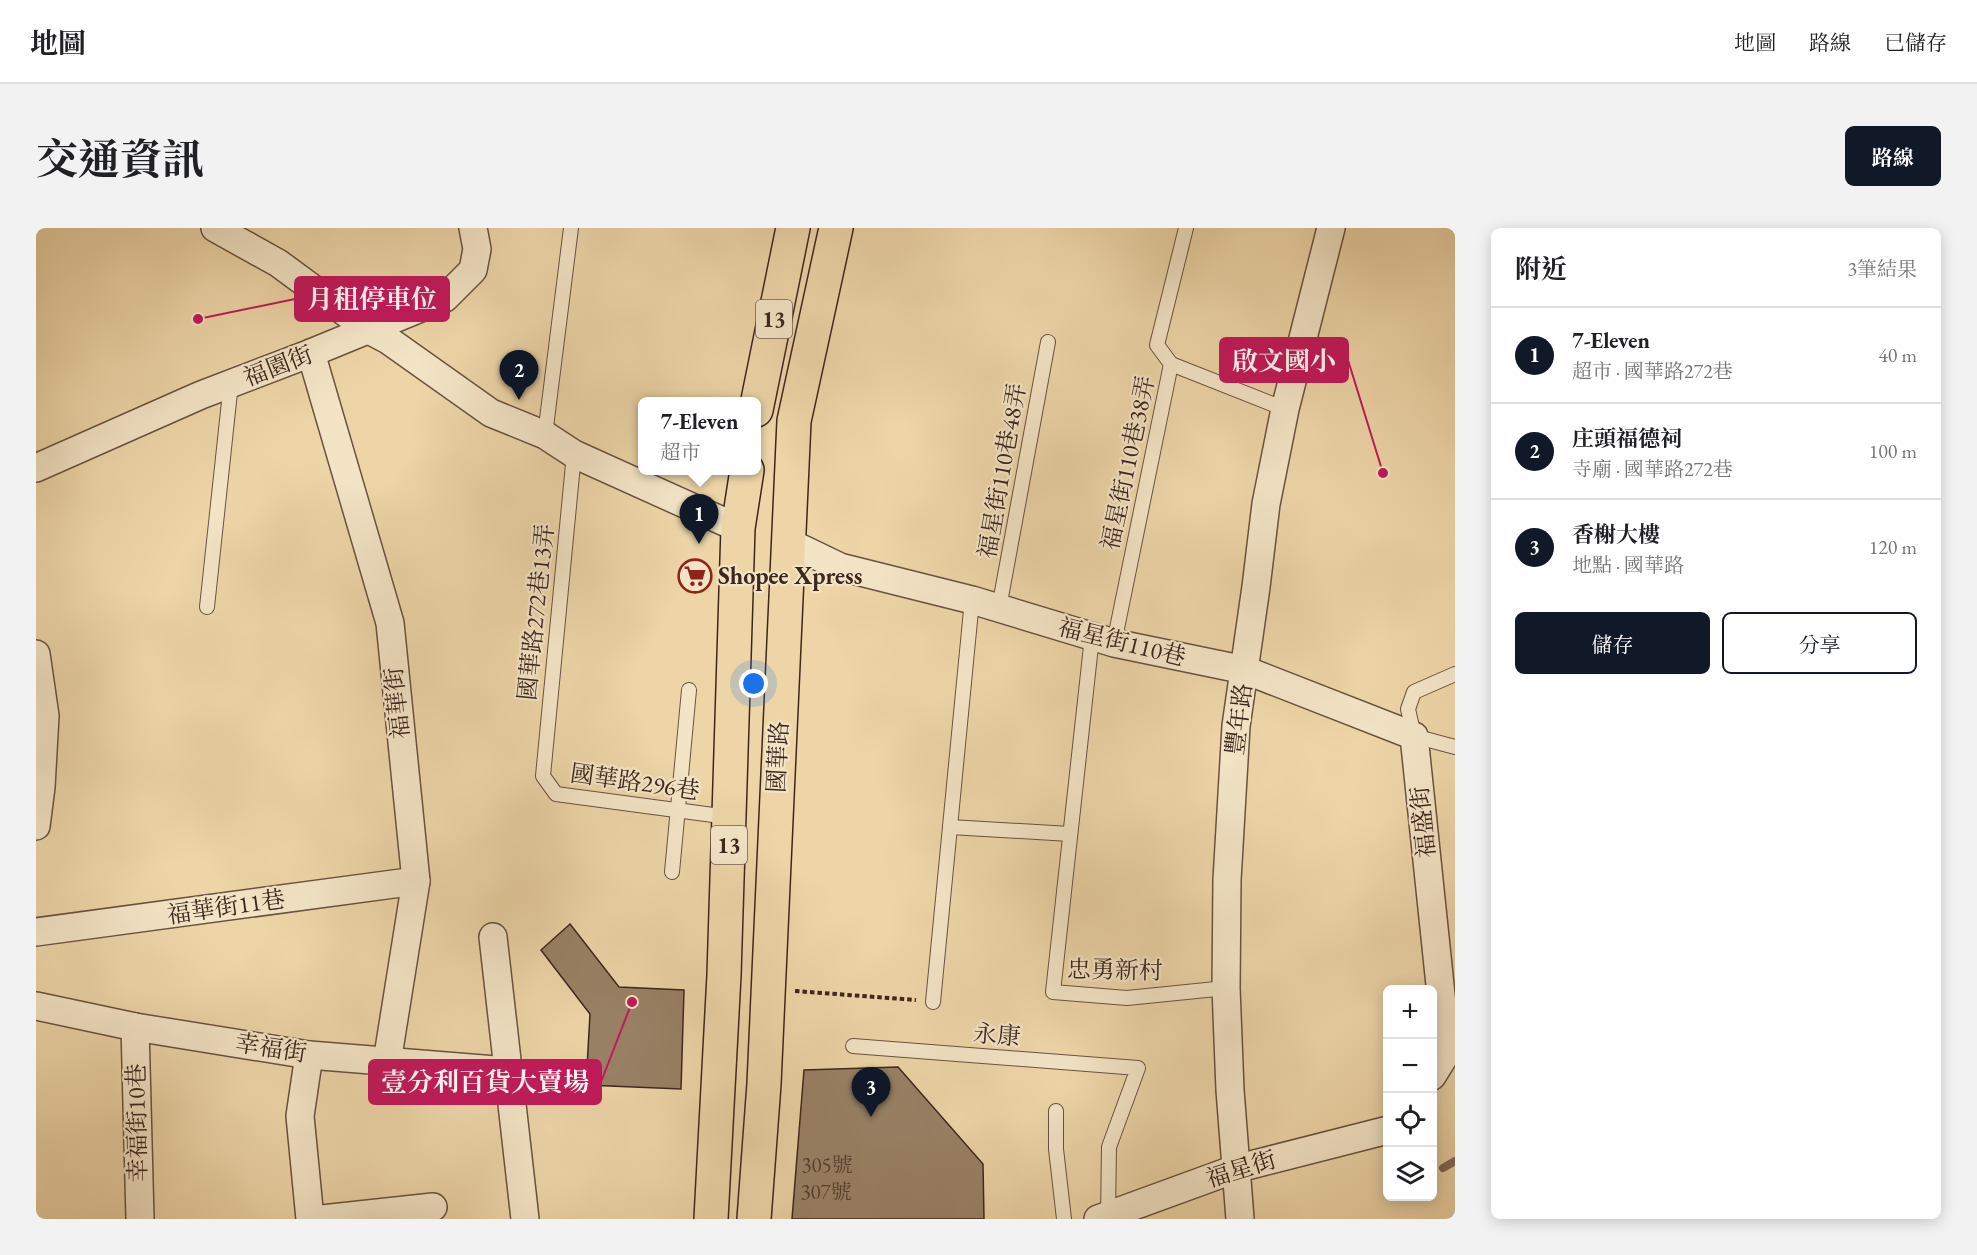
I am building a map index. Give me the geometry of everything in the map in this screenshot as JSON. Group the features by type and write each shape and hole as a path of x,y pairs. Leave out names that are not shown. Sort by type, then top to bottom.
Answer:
{"main road":[{"name":"13","path":"759,397 793,228"},
{"name":"國華路","path":"754,1219 764,1084 794,421 837,228"},
{"name":"國華路","path":"711,1219 724,975 738,528 746,475"},
{"path":"738,528 788,542"}],"street":[{"path":"215,228 279,263 369,330 388,340 492,413 545,435 574,454 738,528"},
{"name":"福園街","path":"36,468 231,383 445,298 473,270 477,249 473,228"},
{"name":"豐年路","path":"1240,1219 1230,1090 1226,988 1230,798 1236,726 1266,504 1285,409 1331,228"},
{"name":"福華街","path":"311,353 390,622 416,881 387,1062"},
{"name":"福星街110巷","path":"788,542 840,567 972,600 1103,640 1245,670 1414,736"},
{"path":"36,654 45,716 41,787 36,826"},
{"name":"福盛街","path":"1414,736 1451,1048"},
{"name":"福華街11巷","path":"36,932 416,881"},
{"path":"493,937 525,1219"},
{"name":"幸福街","path":"36,1006 135,1027 309,1055 508,1071"},
{"name":"幸福街10巷","path":"135,1027 140,1219"},
{"path":"1437,1069 1451,1048"},
{"path":"309,1055 300,1116 310,1219"},
{"name":"福星街","path":"1103,1218 1235,1169 1383,1131"},
{"path":"322,1219 433,1207"}],"lane":[{"path":"545,435 571,228"},
{"name":"福星街110巷38弄","path":"1103,640 1171,364 1157,345 1186,228"},
{"name":"福星街110巷48弄","path":"999,608 1048,342"},
{"path":"1171,364 1285,409"},
{"path":"207,607 231,383"},
{"name":"國華路272巷13弄","path":"543,776 574,454"},
{"path":"933,1002 972,600"},
{"name":"忠勇新村","path":"1103,640 1070,834 1053,992 1127,998 1226,988"},
{"path":"1414,736 1408,709 1414,692 1455,674"},
{"path":"672,873 689,690"},
{"name":"福星街110巷","path":"1414,736 1455,747"},
{"name":"國華路296巷","path":"543,776 556,794 730,817"},
{"path":"950,827 1070,834"},
{"name":"永康","path":"853,1046 1138,1068 1108,1147 1103,1218"},
{"path":"1056,1111 1056,1149 1064,1219"}],"path":[{"path":"785,990 933,1002"}],"building":[{"path":"570,924 619,987 684,990 681,1089 586,1085 590,1014 541,950"},
{"path":"898,1067 983,1164 984,1219 792,1219 804,1070"}],"waterway":[{"path":"1443,1168 1455,1161"}],"place":[{"name":"月租停車位","path":"198,319"},
{"name":"庄頭福德祠","path":"519,400"},
{"name":"啟文國小","path":"1383,473"},
{"name":"7-Eleven","path":"699,544"},
{"name":"Shopee Xpress","path":"695,576"},
{"name":"壹分利百貨大賣場","path":"632,1002"},
{"name":"香榭大樓","path":"871,1117"}]}
